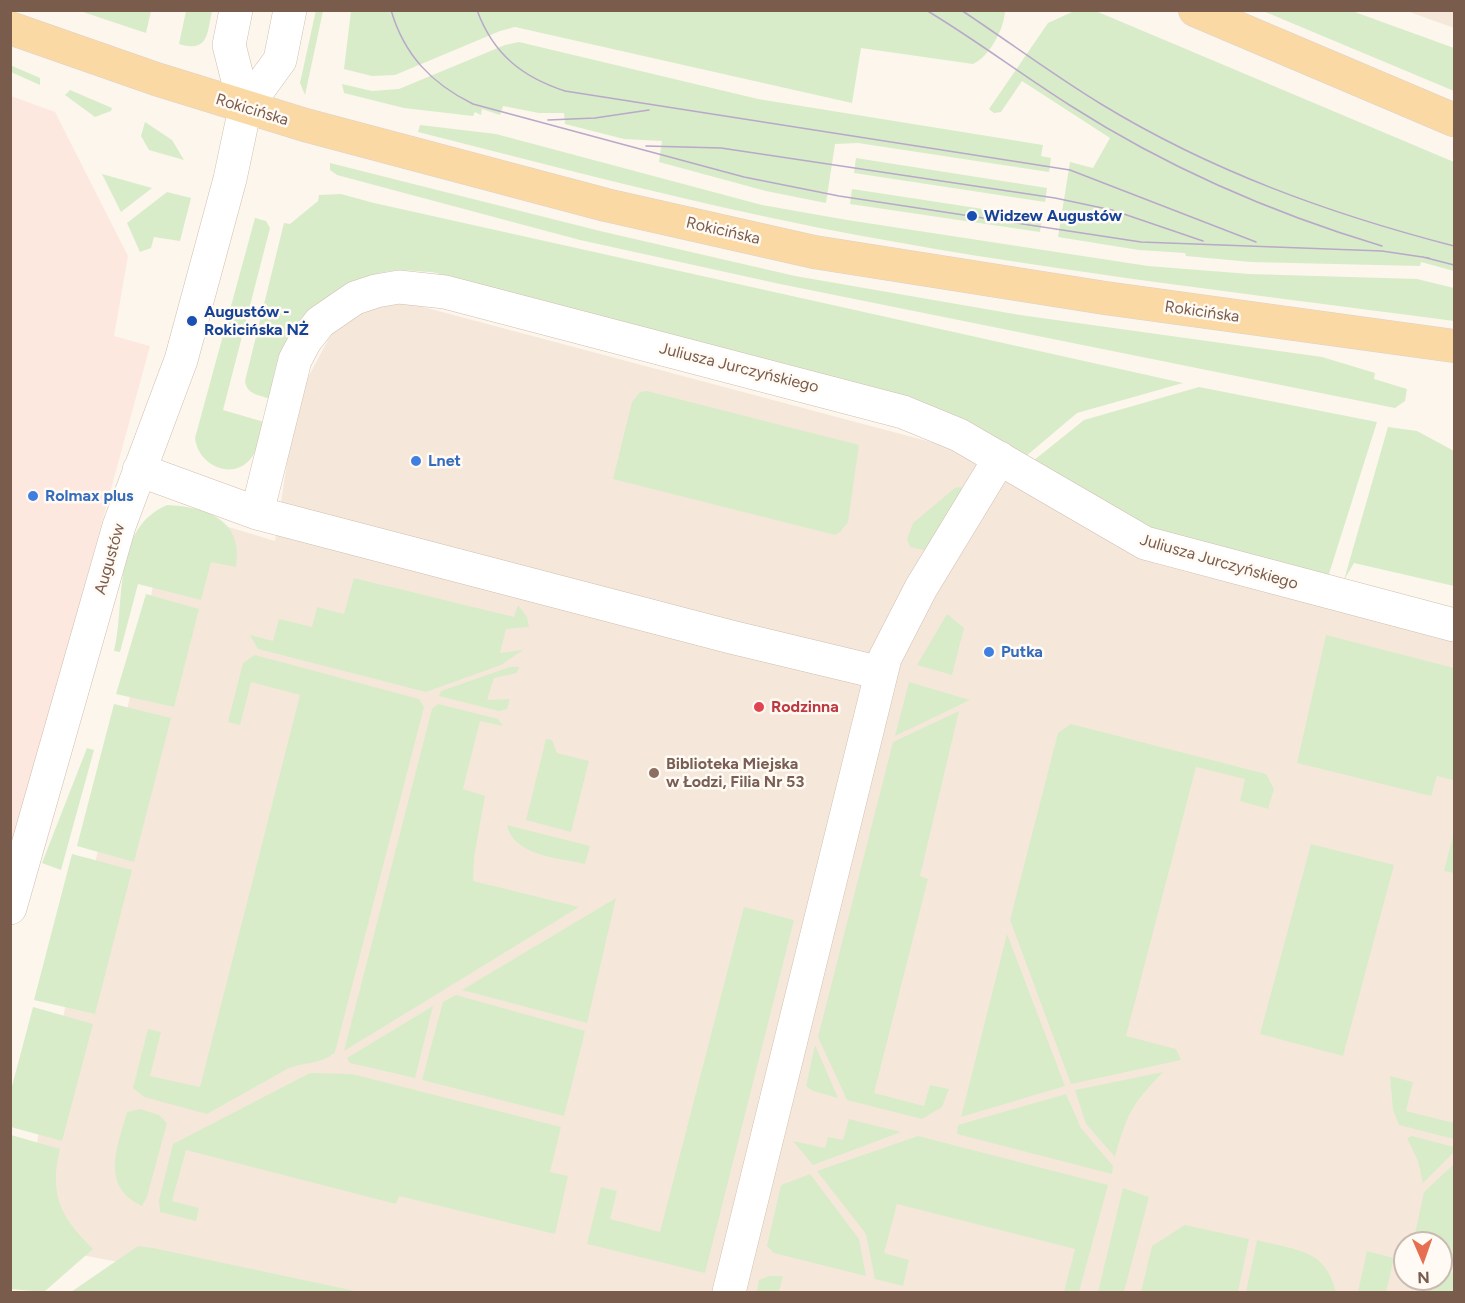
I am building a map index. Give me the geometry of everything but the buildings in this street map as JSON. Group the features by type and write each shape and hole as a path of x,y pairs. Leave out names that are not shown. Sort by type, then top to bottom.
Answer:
{"main road":[{"path":"1195,10 1455,120"},
{"name":"Rokicińska","path":"10,28 245,108 606,205 814,252 1105,298 1455,346"}],"street":[{"name":"Augustów","path":"236,10 229,45 245,108"},
{"name":"Augustów","path":"10,908 119,526 182,360 230,179 245,108 280,60 290,10"},
{"name":"Juliusza Jurczyńskiego","path":"256,513 290,380 305,341 320,322 346,304 376,291 399,287 445,292 877,404 934,423 1000,458 1145,543 1455,625"},
{"path":"729,1293 880,673 890,644 921,588 1000,458"},
{"path":"139,470 256,513 731,637 880,673"}],"shaded area":[{"path":"1407,11 1454,11 1454,28"},
{"path":"11,96 55,112 128,256 114,336 150,346 11,856"},
{"path":"397,300 946,446 1117,545 1157,564 1454,641 1454,1292 281,1292 16,1243 169,509 275,541 297,398 334,329 363,310"}],"green space":[{"path":"316,10 323,11 305,95 300,83"},
{"path":"80,11 151,11 146,33"},
{"path":"186,11 212,11 205,39 196,46 179,44"},
{"path":"351,11 1005,11 1002,26 995,41 985,55 973,64 861,48 852,103 515,27 500,31 395,75 372,76 344,69"},
{"path":"1263,11 1352,11 1454,48 1454,91"},
{"path":"1072,12 1098,12 1454,162 1454,271 1421,262 1420,266 1251,262 1186,256 1185,253 1139,250 1058,237 1070,162 1093,168 1110,138 1022,81 1001,112 994,113 989,109 1048,23"},
{"path":"519,42 758,99 1043,145 1041,156 1051,158 1049,172 858,143 835,144 826,203 766,191 659,162 662,141 624,139 565,124 564,113 539,113 503,106 500,115 482,109 481,115 475,112 473,116 404,108 344,93 342,84 372,91 399,89 505,45"},
{"path":"10,65 40,78 40,85 11,72"},
{"path":"70,90 112,108 111,111 95,117 65,95"},
{"path":"145,122 172,140 184,160 149,150 141,136"},
{"path":"420,125 496,134 762,205 847,220 1148,266 1249,274 1417,279 1454,288 1454,321 1057,268 899,243 769,218 669,195 418,132"},
{"path":"856,158 1047,188 1045,202 854,173"},
{"path":"330,163 600,231 795,276 1020,315 1322,357 1375,373 1374,379 1407,389 1405,401 1395,408 780,284 580,240 337,175 330,170"},
{"path":"102,174 152,188 121,212"},
{"path":"852,189 1042,218 1040,232 850,204"},
{"path":"167,192 191,198 180,241 154,237 151,248 140,252 127,223"},
{"path":"341,194 1183,383 1077,413 1025,457 853,383 432,272 400,270 372,275 354,282 322,302 308,315 285,346 276,367 271,399 254,394 248,389 245,381 284,223 290,224 318,201 319,195"},
{"path":"255,218 266,221 270,228 223,410 264,422 252,457 245,465 236,469 227,469 210,463 198,448 195,438"},
{"path":"1199,387 1377,422 1328,577 1154,533 1033,461 1084,420"},
{"path":"647,391 859,445 848,522 835,535 613,479 632,402 640,392"},
{"path":"1388,427 1417,431 1454,451 1454,586 1354,563 1344,580"},
{"path":"961,487 964,490 928,551 910,547 907,539 913,523 955,488"},
{"path":"167,505 196,509 220,519 234,538 237,551 236,567 211,562 201,600 138,584 120,652 114,651 124,569 129,549 137,531 149,516"},
{"path":"354,578 514,617 518,605 527,617 529,627 506,629 500,653 523,650 501,665 426,692 258,649 250,635 273,641 279,619 312,627 317,607 344,614"},
{"path":"146,594 199,609 174,707 116,694"},
{"path":"947,614 964,628 952,675 917,665"},
{"path":"1326,635 1454,668 1453,780 1437,776 1431,796 1297,763"},
{"path":"255,655 419,699 424,707 335,1052 319,1061 287,1069 207,1114 144,1097 133,1088 148,1029 161,1032 150,1076 200,1087 300,695 251,682 240,725 228,722 243,663"},
{"path":"510,667 519,667 517,673 494,678 487,700 510,699 507,709 499,711 439,696 441,691"},
{"path":"909,682 970,700 895,736"},
{"path":"114,704 171,718 134,862 77,846"},
{"path":"438,704 498,719 503,726 480,721 463,789 485,796 474,857 473,881 579,907 344,1051 432,709"},
{"path":"959,711 920,876 928,879 874,1093 924,1106 930,1085 949,1089 942,1107 922,1119 847,1100 818,1037 893,742"},
{"path":"1071,724 1266,774 1274,789 1268,809 1240,801 1245,779 1196,767 1126,1036 1176,1049 1181,1060 1071,1084 1010,920 1058,733"},
{"path":"546,739 552,740 557,753 589,761 571,832 526,820"},
{"path":"87,748 94,750 61,870 42,863"},
{"path":"507,825 590,846 585,864 539,854 528,849 511,835"},
{"path":"1454,832 1454,873 1444,871"},
{"path":"1311,844 1394,865 1343,1056 1260,1034"},
{"path":"72,854 132,870 95,1014 34,1000"},
{"path":"616,898 587,1023 462,990"},
{"path":"744,907 794,920 705,1273 587,1244 601,1187 617,1191 610,1219 660,1232"},
{"path":"1007,934 1065,1086 961,1117"},
{"path":"456,995 585,1031 564,1116 422,1080 443,1002"},
{"path":"433,1006 415,1078 350,1063 347,1058"},
{"path":"33,1007 93,1024 62,1141 11,1127 11,1090"},
{"path":"815,1045 838,1098 813,1091 806,1086"},
{"path":"1163,1072 1137,1102 1123,1130 1115,1157 1086,1124 1075,1090"},
{"path":"310,1073 352,1074 561,1127 550,1172 568,1176 555,1234 399,1196 396,1204 186,1150 172,1201 199,1208 196,1221 160,1212 159,1200 173,1144"},
{"path":"1390,1076 1413,1082 1406,1111 1454,1123 1454,1139 1399,1125 1393,1110"},
{"path":"1066,1094 1081,1128 1113,1166 1112,1174 957,1134 958,1125"},
{"path":"140,1109 159,1115 167,1123 147,1197 142,1206 129,1198 120,1188 115,1164 119,1138 127,1112"},
{"path":"849,1119 901,1132 813,1165 793,1141 825,1148 828,1137 843,1140"},
{"path":"11,1135 60,1149 56,1179 60,1204 72,1226 93,1249 44,1292 11,1289"},
{"path":"918,1136 1108,1185 1079,1292 1064,1292 1075,1249 897,1204 884,1253 909,1260 903,1286 875,1279 866,1234 817,1171"},
{"path":"1412,1136 1454,1147 1454,1152 1423,1183 1418,1161 1407,1138"},
{"path":"1454,1164 1454,1261 1453,1231 1416,1231 1424,1192"},
{"path":"810,1174 859,1239 866,1276 774,1253 767,1246 781,1185"},
{"path":"1123,1188 1149,1197 1124,1292 1098,1292"},
{"path":"1185,1225 1249,1239 1238,1292 1141,1292 1152,1246"},
{"path":"1257,1240 1297,1250 1317,1259 1325,1267 1336,1292 1246,1292"},
{"path":"138,1246 153,1248 360,1292 71,1292"},
{"path":"1367,1251 1393,1258 1386,1292 1358,1292"},
{"path":"1454,1273 1454,1292 1427,1292 1453,1291"},
{"path":"769,1276 783,1276 779,1292 757,1292 759,1280"}],"tram line":[{"path":"391,10 404,41 422,66 445,87 473,104 744,177 839,196 1141,242 1382,251 1429,258"},
{"path":"477,10 491,39 511,62 535,79 565,91 1070,170 1256,242"},
{"path":"926,10 1071,106 1183,169 1261,204 1382,246"},
{"path":"961,10 1083,93 1185,150 1228,170 1317,205 1454,246"},
{"path":"548,120 595,118 649,110"},
{"path":"646,146 721,148 1055,198 1112,210 1203,241"},
{"path":"1423,257 1454,265"}],"place":[{"name":"Widzew Augustów","path":"972,216"},
{"name":"Augustów - Rokicińska NŻ","path":"192,321"},
{"name":"Lnet","path":"416,461"},
{"name":"Rolmax plus","path":"33,496"},
{"name":"Putka","path":"989,652"},
{"name":"Rodzinna","path":"759,707"},
{"name":"Biblioteka Miejska w Łodzi, Filia Nr 53","path":"654,773"}]}
